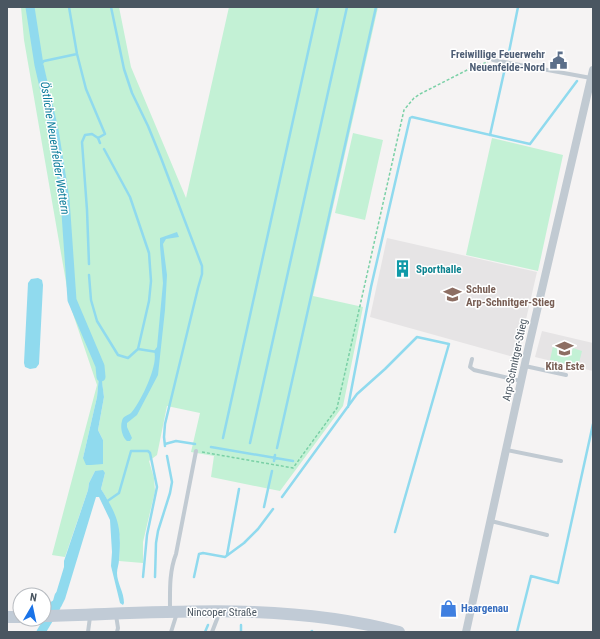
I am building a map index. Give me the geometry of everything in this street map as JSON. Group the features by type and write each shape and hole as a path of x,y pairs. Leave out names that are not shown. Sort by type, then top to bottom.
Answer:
{"main road":[{"name":"Nincoper Straße","path":"52,616 272,612 312,615 377,626 399,632"}],"street":[{"name":"Arp-Schnitger-Stieg","path":"466,632 593,70"}],"lane":[{"path":"493,60 591,78"},
{"path":"472,359 470,367 474,370 522,381"},
{"path":"525,366 566,375"},
{"path":"507,450 560,461"},
{"path":"171,632 174,613 170,578 196,451"},
{"path":"490,521 547,535"},
{"path":"212,632 220,612"},
{"path":"116,614 118,628 117,632"},
{"path":"88,632 90,615"}],"path":[{"path":"196,451 293,468 337,408 404,110 414,98 420,94 473,67 493,60"}],"shaded area":[{"name":"Schule Arp-Schnitger-Stieg","path":"387,238 537,272 517,358 370,317"},
{"name":"Kita Este","path":"542,331 593,343 593,371 535,357"}],"green space":[{"path":"21,7 119,7 131,67 186,198 229,7 378,7 313,296 363,307 343,406 280,491 211,477 214,456 191,452 200,413 167,406 157,455 149,461 154,478 155,491 143,542 143,563 119,561 120,538 107,499 101,489 105,473 95,471 89,483 88,490 65,557 52,555 97,385 70,305 24,40","holes":["100,369 104,397 98,430 103,440 83,458 97,397"]},
{"path":"353,133 383,140 365,220 335,213"},
{"path":"492,138 563,155 538,271 466,255"},
{"path":"553,346 572,351 573,348 582,351 578,367 550,360"}],"water":[{"path":"177,232 179,237 166,239 163,244 167,275 158,375 137,415 127,423 127,427 132,438 130,441 127,441 122,432 121,426 123,419 135,408 144,392 152,373 155,357 154,351 157,347 163,283 160,238"},
{"path":"38,278 42,280 43,285 39,364 36,368 30,369 25,367 24,363 28,283 31,279"},
{"path":"100,366 104,397 98,430 103,440 103,464 86,465 83,458 97,397"},
{"path":"103,470 105,473 101,489 118,522 120,549 117,573 124,603 123,605 120,603 111,566 112,552 110,520 99,497 96,497 65,599 61,607 52,608 52,601 54,600 64,567 64,561 89,483 95,471"}],"waterway":[{"name":"Östliche Neuenfelder Wettern","path":"30,7 39,65 54,130 65,199 72,300 100,366 101,377"},
{"path":"69,7 77,54 86,89 105,134 98,138"},
{"path":"111,7 124,69 132,93 161,158 202,266 202,274 165,424 165,446"},
{"path":"223,438 318,7"},
{"path":"250,443 347,7"},
{"path":"277,448 376,7"},
{"path":"508,57 518,7"},
{"path":"39,65 44,61 77,54"},
{"path":"490,135 505,68"},
{"path":"348,407 371,287 410,118 412,117 530,144 577,81"},
{"path":"89,264 82,142 85,135 92,134 98,138 100,143"},
{"path":"89,275 91,300 97,321 118,355 128,358 138,349 149,301 151,281 149,253 130,197 104,149"},
{"path":"282,497 357,394 417,337 449,344 395,532"},
{"path":"138,349 157,352"},
{"path":"517,632 531,576 558,583 593,424"},
{"path":"165,444 176,441 195,444"},
{"path":"211,447 293,461"},
{"path":"106,502 119,493 131,451 148,451 150,453 157,487 147,535 143,577"},
{"path":"274,461 275,455"},
{"path":"155,577 156,543 158,531 172,482 167,456"},
{"path":"264,507 272,471"},
{"path":"227,555 239,489"},
{"path":"194,577 199,554 203,553 225,557 244,543 258,529 273,509"},
{"name":"Östliche Neuenfelder Wettern","path":"41,632 56,607 59,596"},
{"path":"205,632 208,625"},
{"path":"241,625 241,632"}],"place":[{"name":"Freiwillige Feuerwehr Neuenfelde-Nord","path":"558,60"},
{"name":"Sporthalle","path":"403,269"},
{"name":"Schule Arp-Schnitger-Stieg","path":"453,295"},
{"name":"Kita Este","path":"565,348"},
{"name":"Haargenau","path":"448,608"}]}
